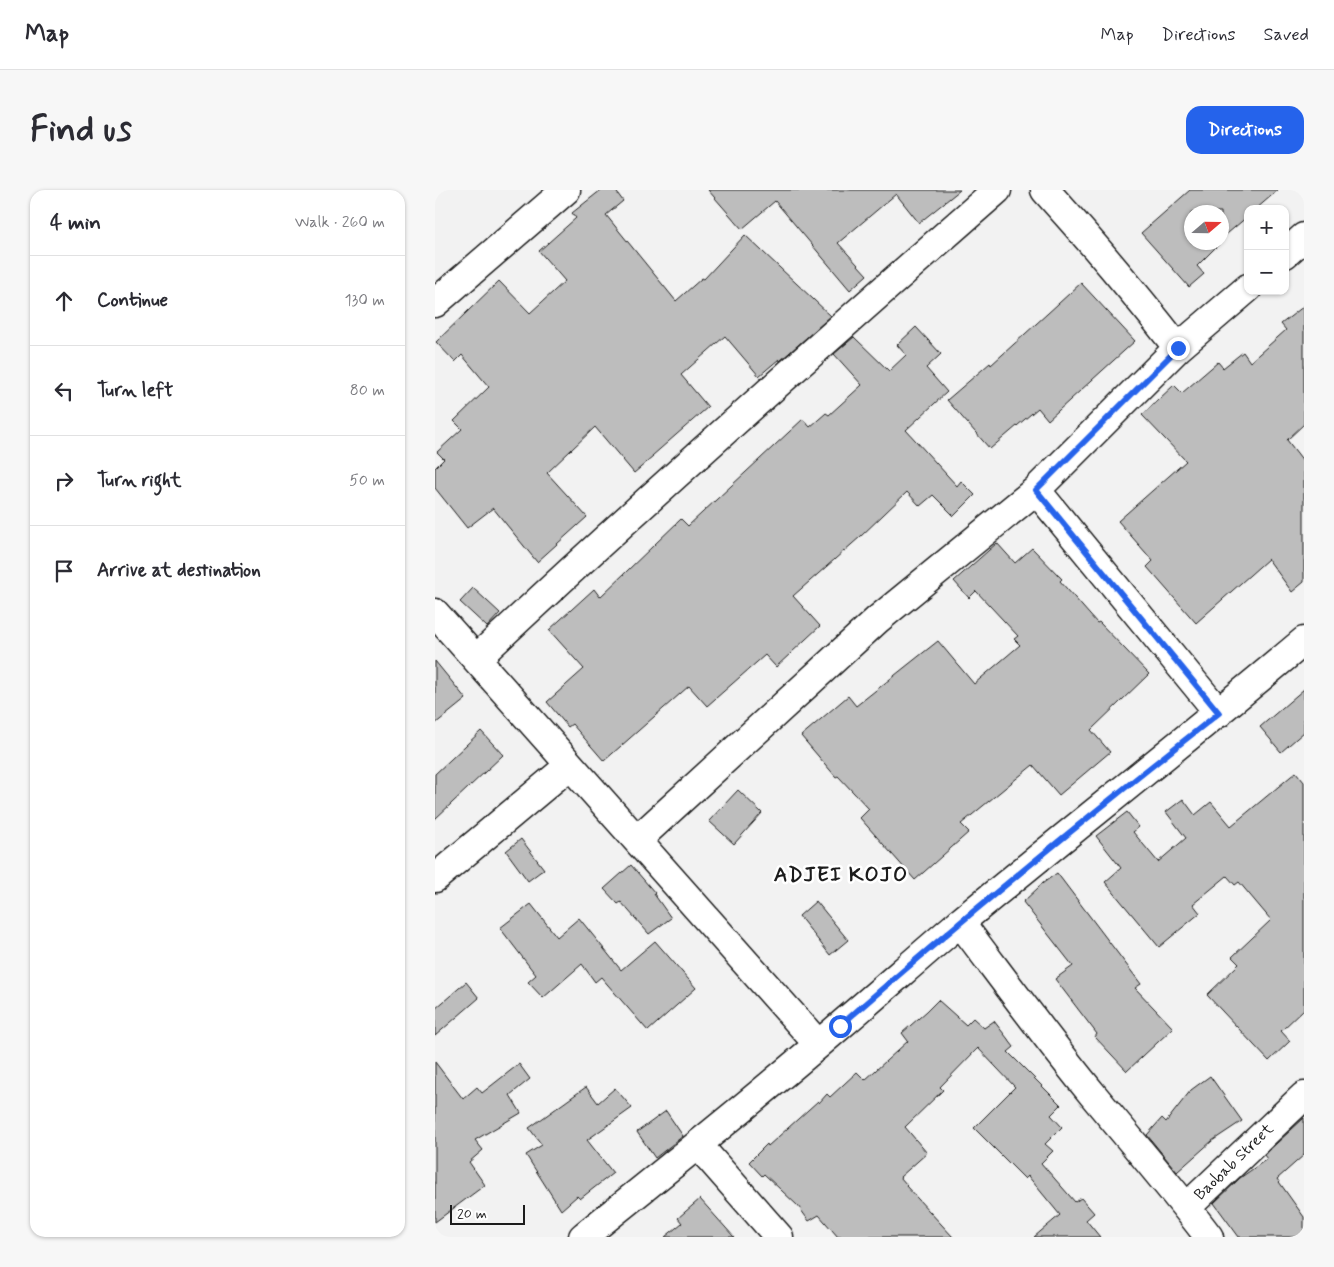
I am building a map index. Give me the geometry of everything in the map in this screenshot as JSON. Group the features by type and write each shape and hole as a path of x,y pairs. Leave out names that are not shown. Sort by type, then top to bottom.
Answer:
{"street":[{"path":"476,659 569,572 997,190"},
{"path":"1045,190 1111,265 1178,348"},
{"path":"435,303 563,191"},
{"path":"1289,251 1304,238"},
{"path":"637,840 877,620 1036,490 1178,348 1244,291"},
{"path":"1036,490 1219,713"},
{"path":"435,613 819,1044"},
{"path":"583,1237 698,1145 819,1044 960,922 1141,774 1219,713 1304,641"},
{"path":"435,878 570,765"},
{"path":"960,922 1092,1094 1187,1207 1209,1237"},
{"name":"Baobab Street","path":"1187,1207 1304,1096"},
{"path":"698,1145 779,1237"}],"building":[{"path":"601,190 615,190 623,201 606,215 676,301 702,278 704,279 745,235 831,316 780,361 779,359 759,376 725,336 681,375 708,407 634,473 595,427 547,473 587,517 537,562 493,508 467,528 435,488 435,468 444,459 437,452 462,429 454,421 489,387 462,355 455,362 436,342 499,281 530,313 565,281 539,251 576,218 572,213"},
{"path":"708,190 960,190 919,223 896,194 838,243 867,275 850,290 775,201 742,229"},
{"path":"1190,190 1278,190 1261,205 1244,205 1244,219 1229,232 1229,205 1184,205 1184,250 1213,250 1197,266 1204,274 1189,287 1141,233"},
{"path":"1081,283 1135,341 1048,420 1038,408 990,449 947,400 990,363 991,365"},
{"path":"1304,306 1304,424 1287,440 1304,462 1304,582 1292,592 1268,559 1196,623 1147,567 1153,561 1118,521 1186,461 1142,415 1174,385 1182,393 1218,362 1223,368 1243,352 1250,362 1286,330 1281,324"},
{"path":"916,327 941,354 926,368 947,392 906,430 957,486 961,481 975,495 954,516 933,495 920,506 907,492 860,537 793,596 820,626 776,667 765,655 707,706 689,686 604,761 572,724 568,727 547,702 584,669 549,630 594,589 600,597 681,519 688,526 803,419 810,427 826,413 829,415 862,385 834,354 854,337 889,371 906,355 897,345"},
{"path":"997,543 1015,563 1032,548 1062,579 1060,581 1097,623 1099,622 1149,674 1091,730 1110,752 1059,795 1033,765 961,824 969,832 915,880 860,818 869,809 838,776 836,777 801,736 848,696 856,706 938,641 974,684 1020,645 1014,639 1018,636 976,591 969,598 954,581"},
{"path":"473,588 500,613 487,627 460,602"},
{"path":"435,661 466,699 435,724"},
{"path":"1304,689 1304,732 1281,752 1260,727"},
{"path":"481,731 503,755 435,819 435,774"},
{"path":"1296,772 1304,782 1304,1009 1281,1031 1290,1041 1269,1061 1207,995 1239,964 1232,957 1271,920 1239,882 1235,885 1227,876 1193,904 1200,913 1159,947 1105,882 1121,868 1096,836 1127,812 1139,827 1133,832 1158,862 1186,838 1166,812 1183,799 1195,815 1211,802 1231,826"},
{"path":"738,790 762,813 734,844 709,821"},
{"path":"521,839 544,869 528,881 506,851"},
{"path":"631,865 655,893 671,918 649,934 621,902 618,904 604,889"},
{"path":"1057,873 1141,984 1135,988 1173,1028 1127,1071 1095,1037 1097,1034 1055,979 1073,966 1023,902 1039,886"},
{"path":"816,901 848,940 830,955 799,916"},
{"path":"531,904 557,937 579,918 621,970 655,941 696,988 648,1031 601,977 595,982 582,964 543,998 528,982 536,975 500,928"},
{"path":"466,982 479,998 435,1036 435,1009"},
{"path":"938,1000 966,1025 973,1018 984,1028 994,1021 1014,1047 1008,1052 1061,1105 1051,1115 1062,1127 1045,1144 1053,1151 1041,1163 1075,1202 1081,1198 1094,1213 1086,1220 1100,1237 1034,1237 1060,1215 1028,1176 1025,1179 974,1128 1015,1087 978,1048 940,1087 943,1090 905,1127 927,1153 900,1177 953,1237 838,1237 819,1215 809,1221 798,1206 764,1174 762,1176 749,1162 767,1144 768,1146 818,1101 819,1103 827,1094 830,1097 857,1072 865,1080 908,1041 902,1033"},
{"path":"435,1062 463,1099 477,1087 482,1093 519,1064 530,1079 510,1095 521,1113 475,1140 483,1150 469,1162 485,1185 435,1222"},
{"path":"1210,1076 1242,1121 1212,1141 1177,1172 1147,1135 1162,1118 1166,1122 1191,1090"},
{"path":"586,1087 598,1103 615,1088 632,1108 587,1140 613,1173 580,1199 577,1196 561,1210 526,1155 542,1145 529,1128"},
{"path":"666,1111 683,1136 655,1158 637,1132"},
{"path":"1304,1118 1304,1155 1277,1179 1304,1217 1304,1237 1239,1237 1214,1203 1240,1178 1267,1159 1264,1155"},
{"path":"700,1199 734,1237 665,1237 682,1223 678,1218"}],"district":[{"name":"ADJEI KOJO","path":"841,875"}],"route":[{"path":"840,1026 960,922 1141,774 1219,713 1036,490 1178,348"}]}
